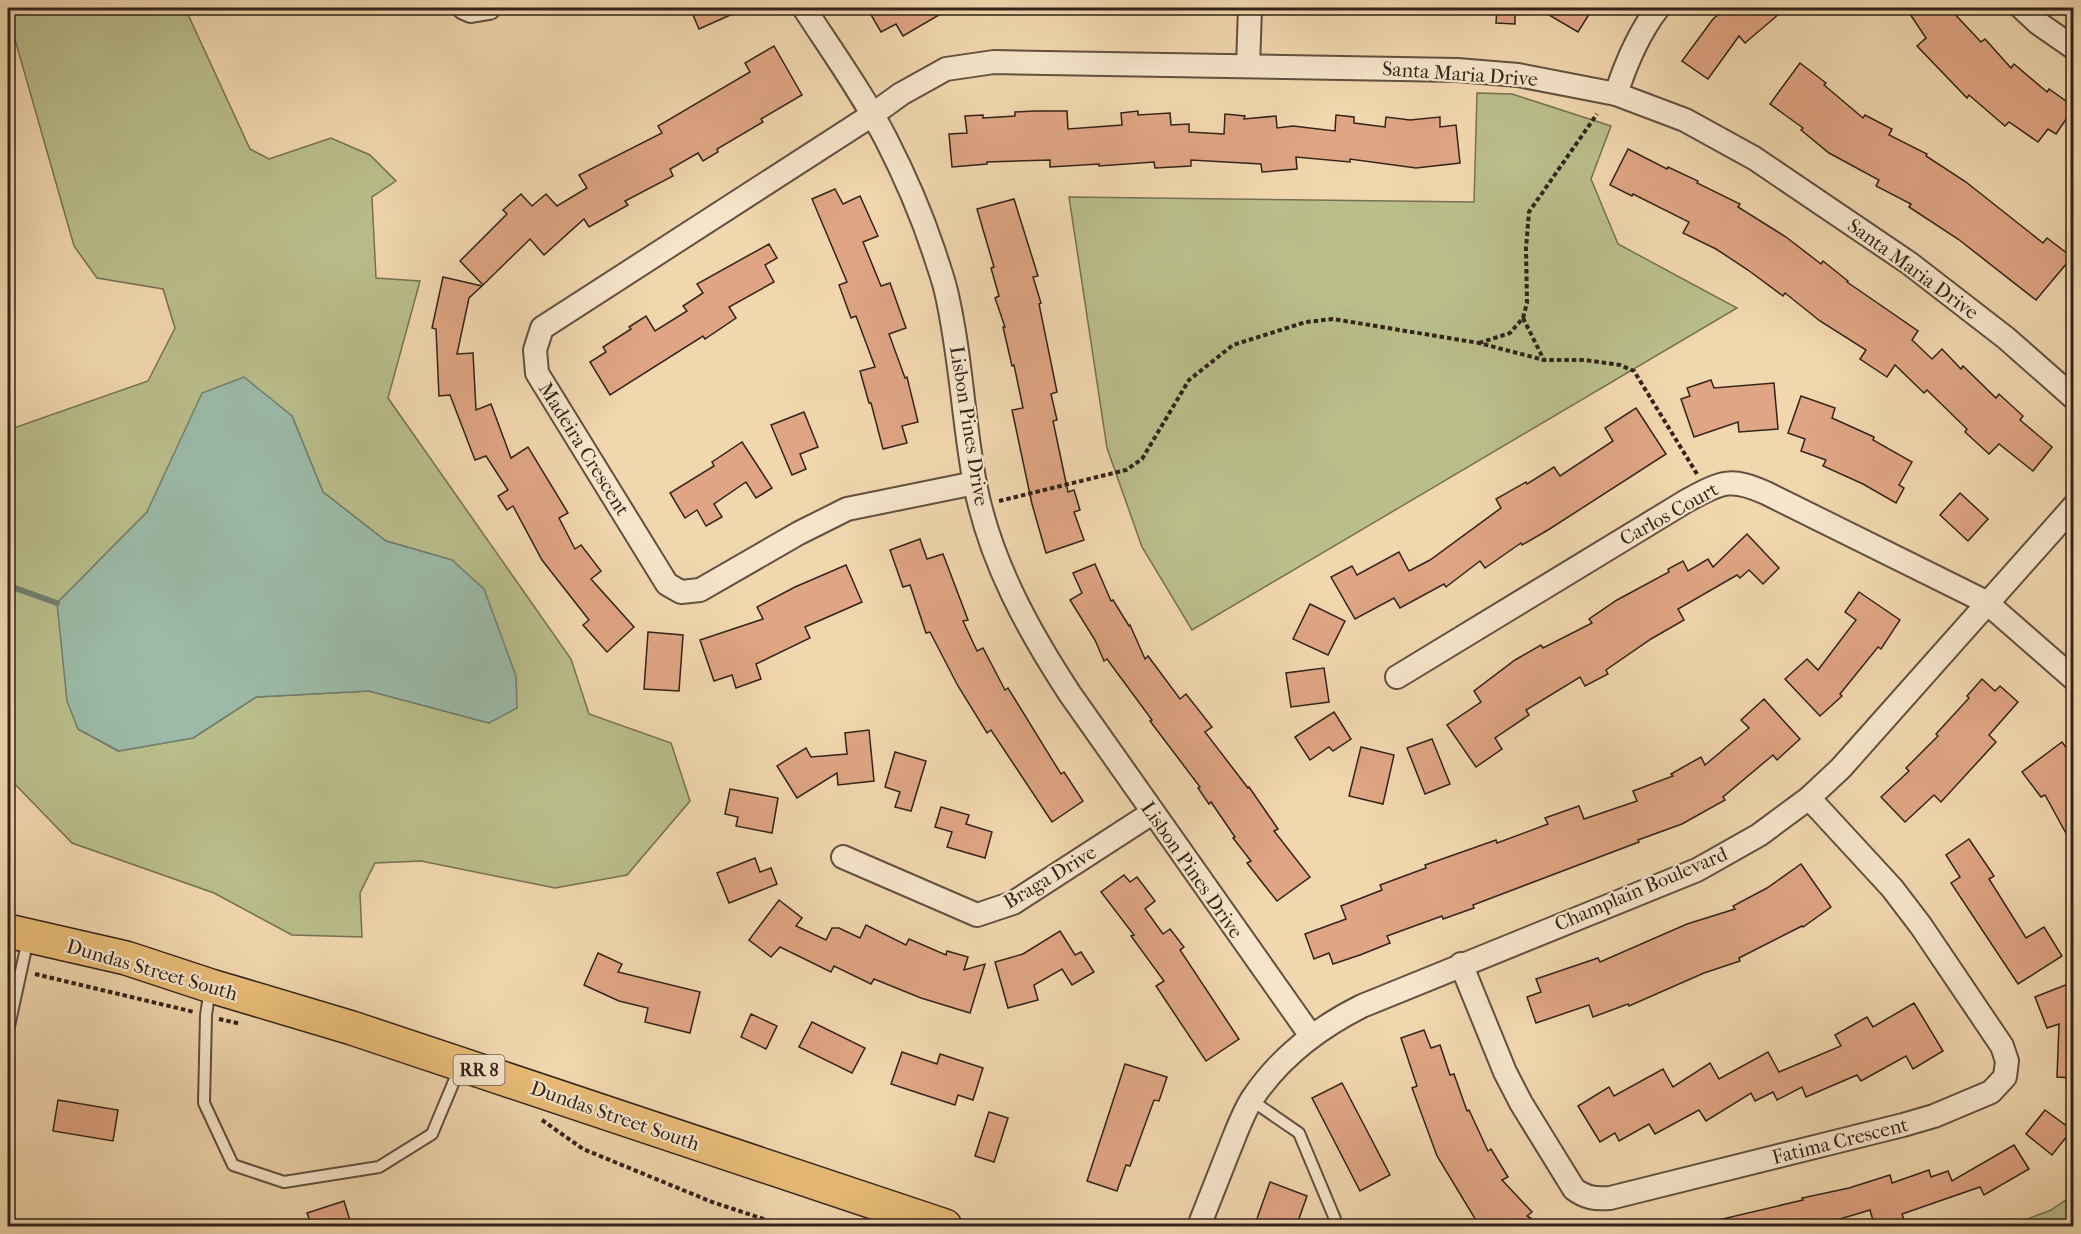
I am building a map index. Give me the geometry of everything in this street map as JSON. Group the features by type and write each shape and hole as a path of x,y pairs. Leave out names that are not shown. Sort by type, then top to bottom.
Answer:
{"main road":[{"name":"Dundas Street South","path":"18,933 126,958 208,1001 352,1028 945,1227"}],"street":[{"path":"464,8 471,12 489,8"},
{"name":"Lisbon Pines Drive","path":"804,8 872,115 920,210 946,289 960,366 975,483 993,546 1022,616 1058,676 1152,813 1311,1036"},
{"path":"1248,66 1250,8"},
{"path":"1616,94 1643,28 1658,8"},
{"path":"2022,8 2038,23 2073,48"},
{"name":"Santa Maria Drive","path":"872,115 901,94 946,69 994,62 1478,71 1518,75 1616,94 1685,120 1754,158 1909,263 2006,338 2073,398"},
{"name":"Madeira Crescent","path":"872,115 542,328 535,350 537,373 667,584 681,592 700,590 847,509 975,483"},
{"name":"Carlos Court","path":"1397,676 1707,490 1734,482 1752,487 1986,602 2073,679"},
{"name":"Champlain Boulevard","path":"1199,1227 1251,1100 1276,1068 1311,1036 1335,1019 1362,1006 1697,870 1759,835 1809,798 1841,768 2073,506"},
{"name":"Fatima Crescent","path":"1461,964 1505,1072 1521,1103 1574,1189 1595,1199 1610,1198 1903,1125 1934,1116 1991,1092 2005,1077 2007,1061 2002,1046 1922,926 1892,888 1809,798"},
{"name":"Braga Drive","path":"843,857 976,915 1013,903 1152,813"}],"lane":[{"path":"8,1029 12,995 22,971 18,933"},
{"path":"208,1001 204,1103 233,1166 284,1182 379,1167 432,1134 461,1064"},
{"path":"1251,1100 1299,1133 1335,1219 1336,1227"}],"path":[{"path":"1479,343 1510,333 1523,318 1527,303 1526,248 1529,212 1597,114"},
{"path":"1523,318 1544,360"},
{"path":"995,502 1126,470 1142,459 1189,380 1233,345 1286,327 1333,319 1479,343 1544,360 1585,360 1620,364 1634,371 1707,490"},
{"path":"22,971 208,1001 249,1027"},
{"path":"536,1116 583,1149 712,1202 785,1227"}],"green space":[{"path":"8,8 185,8 250,149 269,159 331,138 370,155 396,181 372,197 376,278 420,281 388,398 571,659 589,714 671,743 690,801 627,875 555,888 421,861 375,863 360,893 362,937 292,935 214,893 72,843 8,777 8,430 148,381 175,328 163,289 97,278 74,246 8,15","holes":["292,416 323,492 386,541 452,560 489,723 369,691 256,697 193,738 118,751 78,729 57,603 147,512"]},
{"path":"1477,93 1512,94 1611,126 1591,179 1618,244 1737,308 1192,630 1142,547 1107,448 1069,197 1474,202"},
{"path":"2073,1195 2073,1226 2009,1226 2051,1210"}],"shaded area":[{"path":"244,377 292,416 323,492 386,541 452,560 484,589 516,676 517,708 489,723 369,691 256,697 193,738 119,751 78,729 67,701 57,603 147,512 202,393"}],"building":[{"path":"690,8 746,8 699,29"},
{"path":"867,8 951,8 903,36 896,24 881,32"},
{"path":"1497,8 1515,8 1515,24 1496,23"},
{"path":"1537,8 1593,8 1578,32"},
{"path":"1726,8 1786,8 1745,43 1739,36 1708,79 1682,61 1713,19"},
{"path":"1906,8 1949,8 1981,42 1985,39 2011,68 2014,64 2047,92 2049,89 2073,106 2056,134 2048,129 2038,142 2009,122 2005,126 1969,95 1967,98 1917,46 1926,38"},
{"path":"774,46 802,95 761,119 763,122 717,149 718,152 703,161 698,153 670,169 673,176 625,201 628,205 589,227 584,219 544,255 530,239 483,285 460,261 507,214 503,210 521,194 532,206 546,194 557,206 587,188 579,175 662,133 658,126 750,72 745,63"},
{"path":"1800,63 1826,83 1824,85 1863,118 1865,115 1892,129 1889,135 1927,154 1926,156 1966,182 2043,243 2047,238 2072,257 2036,300 1958,239 1909,207 1911,204 1876,186 1879,180 1829,153 1801,130 1803,128 1770,104"},
{"path":"1067,111 1068,129 1122,125 1121,113 1138,111 1138,115 1170,113 1171,125 1189,124 1189,132 1224,134 1225,114 1245,116 1244,119 1276,116 1277,128 1293,126 1335,131 1336,115 1354,117 1354,123 1385,127 1386,117 1410,120 1440,117 1440,127 1456,125 1460,163 1416,168 1350,159 1350,162 1296,157 1297,169 1262,172 1261,164 1191,160 1191,166 1155,168 1154,162 1050,167 1050,160 987,162 987,164 952,167 949,134 967,133 965,116 983,115 983,118 1015,116 1015,112"},
{"path":"1628,149 1667,169 1668,167 1698,181 1697,183 1740,204 1738,207 1786,237 1821,264 1823,261 1847,282 1918,331 1912,340 1932,359 1942,349 1961,369 1963,366 1996,398 1999,394 2023,416 2020,420 2052,447 2033,471 1999,444 1989,454 1965,432 1967,429 1927,390 1924,393 1895,365 1887,377 1860,359 1866,350 1820,321 1785,293 1783,296 1716,249 1683,233 1689,222 1610,185"},
{"path":"835,189 843,204 860,196 878,236 863,242 881,286 890,283 906,328 889,334 905,378 907,377 918,422 902,426 907,443 883,449 860,371 875,367 856,316 851,318 839,285 847,282 812,199"},
{"path":"1014,199 1038,276 1033,277 1041,303 1039,304 1057,392 1051,394 1057,420 1053,421 1068,492 1074,490 1080,510 1074,512 1084,540 1046,553 1032,504 1012,410 1023,408 1003,327 1005,327 995,298 999,296 991,268 994,267 977,209"},
{"path":"769,244 777,258 765,265 774,282 729,307 736,318 705,339 703,336 610,395 590,362 606,352 603,347 646,316 655,331 687,311 683,306 703,293 697,284"},
{"path":"443,277 482,286 469,298 457,354 473,353 476,410 491,404 511,458 528,447 568,513 559,518 575,549 581,545 601,571 591,579 634,627 607,652 583,625 589,620 542,560 513,506 507,510 498,496 508,490 486,456 475,460 450,395 439,396 436,329 432,328"},
{"path":"1711,380 1714,388 1774,383 1778,429 1739,432 1738,422 1694,437 1681,399 1690,396 1687,388"},
{"path":"1801,396 1835,408 1832,418 1874,437 1873,440 1912,462 1899,485 1904,488 1896,503 1863,484 1823,466 1826,460 1801,451 1805,439 1788,433"},
{"path":"1636,408 1666,454 1548,530 1522,545 1521,543 1485,568 1480,561 1446,587 1444,584 1400,608 1394,598 1355,619 1331,577 1352,566 1357,575 1399,552 1409,571 1430,560 1501,508 1496,499 1526,482 1527,484 1554,467 1560,476 1613,441 1605,428"},
{"path":"804,412 818,447 800,454 806,469 792,475 771,425"},
{"path":"742,442 772,488 756,498 746,482 714,504 722,517 706,526 697,510 685,518 670,493 714,466 712,462"},
{"path":"1960,493 1988,519 1968,541 1940,515"},
{"path":"1747,534 1779,568 1763,584 1749,570 1740,578 1737,575 1678,609 1684,620 1651,639 1606,670 1608,674 1585,686 1580,677 1526,710 1529,715 1495,738 1502,749 1476,767 1447,725 1481,702 1474,691 1515,660 1541,645 1543,648 1592,623 1589,619 1617,600 1669,572 1668,569 1683,561 1688,571 1708,559 1713,567"},
{"path":"920,539 927,559 943,554 968,620 963,621 977,651 983,648 1005,690 1008,688 1061,774 1064,772 1083,801 1052,822 991,730 987,733 958,686 930,632 926,633 910,585 903,587 890,550"},
{"path":"1095,564 1111,601 1113,600 1130,625 1145,659 1148,656 1180,699 1186,694 1212,727 1205,732 1249,787 1278,829 1274,831 1310,877 1277,901 1247,863 1251,861 1233,838 1235,837 1211,802 1209,804 1198,788 1200,787 1150,721 1152,720 1107,659 1104,661 1095,640 1070,600 1082,593 1073,573"},
{"path":"846,565 862,602 805,627 810,638 756,664 761,679 736,688 732,675 714,681 700,640 763,619 757,607 795,587"},
{"path":"1859,592 1900,620 1881,649 1878,647 1840,694 1842,696 1820,716 1785,679 1807,659 1818,670 1856,620 1845,612"},
{"path":"1310,604 1345,621 1328,655 1293,639"},
{"path":"648,632 683,635 679,691 644,689"},
{"path":"1324,668 1329,702 1291,707 1286,673"},
{"path":"1982,679 1995,691 2000,686 2018,702 1989,735 1996,742 1941,802 1934,795 1905,822 1881,797 1909,771 1906,768 1938,736 1936,734 1969,698 1967,696"},
{"path":"1764,699 1800,739 1777,760 1773,755 1723,797 1725,800 1682,824 1638,840 1639,842 1473,905 1474,908 1443,919 1442,916 1387,936 1390,943 1360,955 1333,964 1329,953 1314,959 1305,934 1346,919 1341,906 1382,890 1380,885 1426,868 1425,865 1496,840 1497,843 1548,824 1545,818 1579,806 1584,819 1637,801 1633,791 1673,776 1671,774 1701,757 1705,765 1749,728 1741,720"},
{"path":"1334,712 1351,739 1333,751 1329,747 1310,760 1295,737"},
{"path":"869,730 874,781 838,785 837,773 797,798 777,766 806,748 811,757 847,754 845,733"},
{"path":"1432,739 1450,784 1425,794 1407,748"},
{"path":"2062,742 2073,757 2073,846 2045,795 2041,797 2022,772"},
{"path":"1361,747 1394,755 1383,804 1349,796"},
{"path":"895,752 926,761 911,811 895,807 900,792 885,787"},
{"path":"730,789 778,798 772,833 736,826 738,817 725,814"},
{"path":"941,807 969,815 966,824 992,832 985,858 947,847 952,832 935,827"},
{"path":"1969,839 1994,876 1989,879 2026,938 2044,927 2062,956 2018,984 1951,883 1960,877 1946,855"},
{"path":"755,858 760,872 771,868 777,884 729,903 717,873"},
{"path":"1801,864 1831,907 1803,927 1739,958 1740,961 1704,973 1629,1006 1628,1004 1593,1017 1589,1005 1536,1023 1527,997 1541,992 1536,979 1598,958 1600,962 1687,924 1735,909 1733,906 1767,888"},
{"path":"1124,875 1130,882 1137,877 1155,901 1145,909 1163,934 1170,929 1184,947 1180,950 1239,1039 1206,1061 1156,986 1164,981 1131,936 1134,935 1101,892"},
{"path":"779,900 802,918 796,926 826,940 832,928 839,928 860,938 866,925 906,945 909,939 946,955 947,951 968,957 964,970 985,964 970,1013 921,998 874,979 871,984 834,966 831,972 780,947 771,957 749,940"},
{"path":"1060,931 1075,955 1081,952 1094,972 1072,985 1062,969 1034,985 1038,1000 1008,1008 995,962 1023,954"},
{"path":"598,953 622,964 618,972 700,992 690,1033 645,1022 648,1008 619,1001 584,985"},
{"path":"2073,982 2073,1078 2057,1077 2059,1024 2047,1028 2035,997"},
{"path":"1914,1003 1943,1051 1913,1069 1906,1056 1861,1081 1857,1075 1806,1097 1802,1087 1777,1100 1773,1092 1755,1101 1751,1093 1706,1121 1699,1110 1655,1134 1649,1124 1619,1141 1615,1133 1600,1142 1578,1106 1609,1087 1614,1096 1663,1069 1673,1087 1710,1063 1719,1079 1768,1052 1779,1072 1841,1046 1835,1035 1867,1017 1873,1027"},
{"path":"751,1014 777,1026 766,1049 741,1037"},
{"path":"812,1022 865,1048 852,1073 799,1047"},
{"path":"1424,1030 1431,1048 1440,1045 1450,1075 1454,1074 1467,1111 1469,1110 1488,1151 1491,1149 1508,1177 1502,1180 1532,1212 1527,1216 1545,1227 1480,1227 1437,1156 1412,1088 1417,1086 1401,1038"},
{"path":"902,1052 937,1064 940,1054 983,1068 973,1100 958,1095 955,1105 891,1084"},
{"path":"1125,1064 1167,1077 1159,1101 1154,1100 1130,1166 1126,1165 1117,1191 1087,1181"},
{"path":"1342,1083 1390,1175 1360,1191 1312,1098"},
{"path":"58,1100 118,1110 113,1141 53,1131"},
{"path":"2045,1110 2072,1130 2052,1155 2026,1134"},
{"path":"989,1112 1008,1118 994,1162 975,1156"},
{"path":"2014,1145 2029,1169 1984,1195 1980,1187 1902,1214 1905,1224 1895,1227 1875,1227 1870,1210 1840,1219 1842,1227 1719,1227 1718,1220 1849,1188 1890,1175 1892,1183 1929,1170 1931,1177 1948,1171 1952,1181"},
{"path":"1270,1182 1307,1196 1296,1227 1254,1227"},
{"path":"344,1201 352,1227 312,1227 307,1213"}],"waterway":[{"path":"8,588 12,587 57,603"}]}
